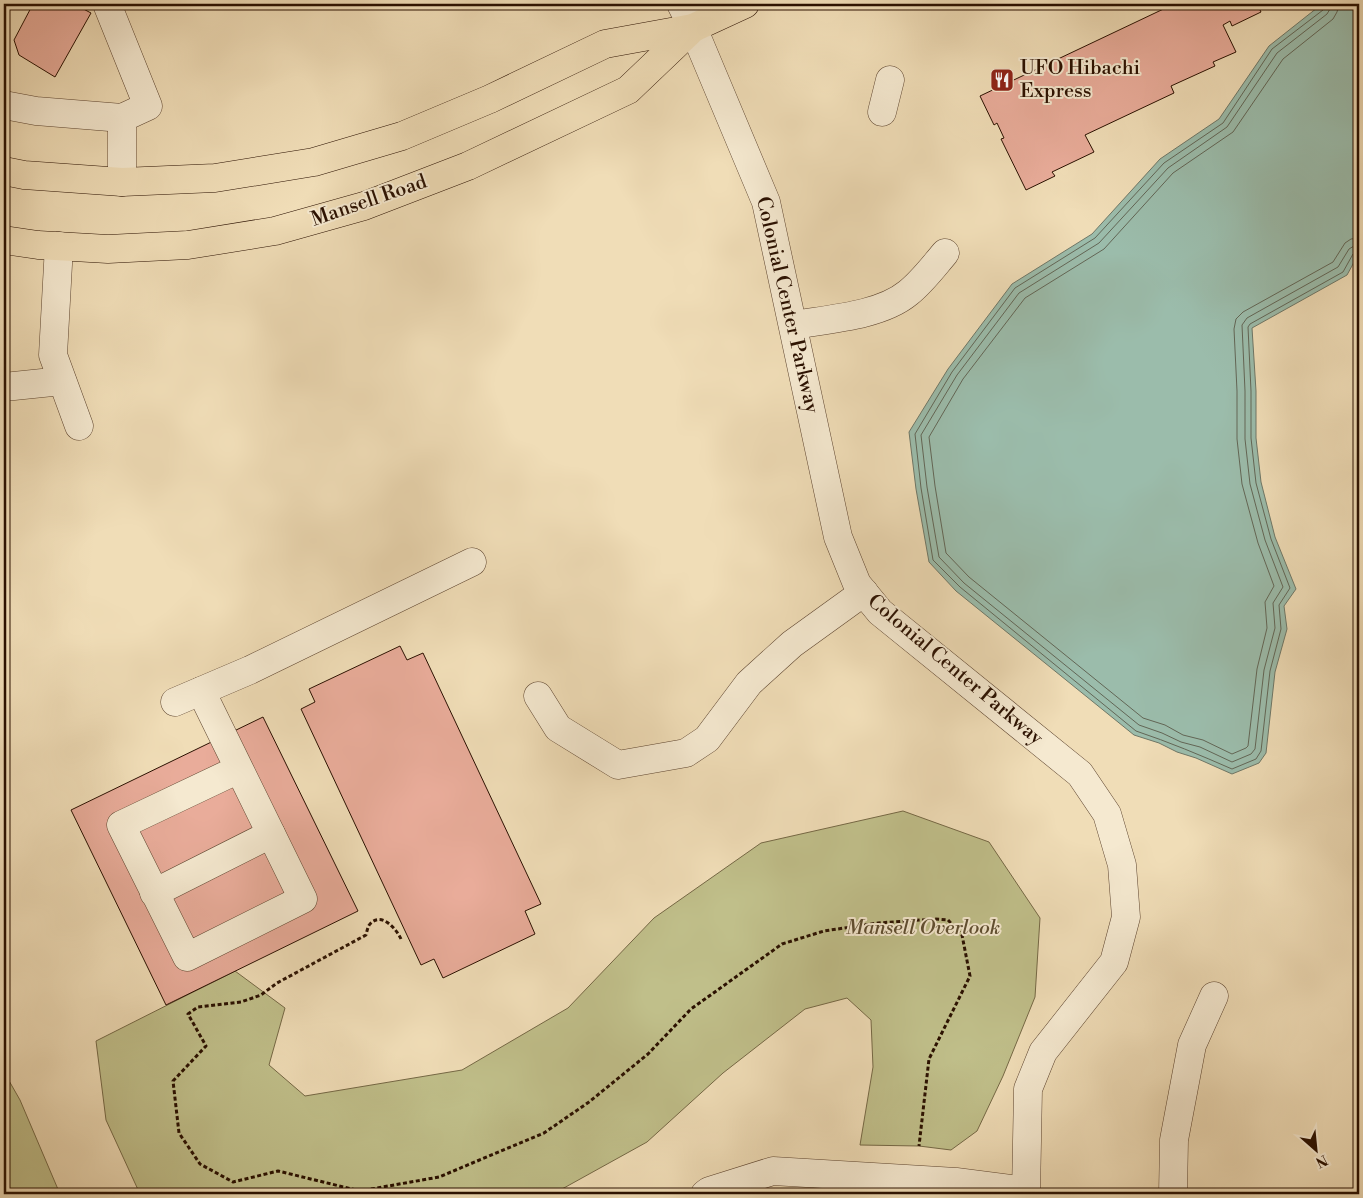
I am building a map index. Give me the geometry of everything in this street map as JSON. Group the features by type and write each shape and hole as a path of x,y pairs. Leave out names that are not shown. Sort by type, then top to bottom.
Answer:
{"main road":[{"name":"Mansell Road","path":"4,171 24,175 122,182 216,178 314,162 402,136 490,99 605,44 693,28 745,4"},
{"name":"Mansell Road","path":"4,240 38,245 108,249 188,245 275,231 364,206 468,166 628,90 693,28"}],"street":[{"path":"4,105 36,111 122,118 148,106 107,4"},
{"name":"Colonial Center Parkway","path":"681,4 693,28 766,202 838,537 857,584 880,612 1080,774 1107,814 1122,865 1126,917 1114,962 1043,1052 1028,1089 1026,1193"},
{"path":"882,112 890,80"},
{"path":"122,118 122,182"},
{"path":"59,246 53,355 78,426"},
{"path":"793,325 864,312 895,302 908,293 945,253"},
{"path":"4,387 62,381"},
{"path":"175,702 250,670 472,562"},
{"path":"538,696 558,728 618,765 686,753 707,739 749,683 792,644 864,592"},
{"path":"201,691 303,899 187,957 121,825 239,769"},
{"path":"154,893 271,834"},
{"path":"1173,1194 1174,1140 1192,1045 1214,996"},
{"path":"705,1194 709,1191 773,1172 956,1182 1026,1193"}],"path":[{"path":"401,940 396,930 384,920 375,920 370,924 366,935 277,983 261,995 241,1002 198,1007 188,1014 206,1046 173,1081 179,1133 200,1164 233,1182 278,1171 360,1191 439,1177 544,1133 589,1102 648,1054 690,1008 782,944 824,931 878,923 935,919 948,920 962,935 970,976 929,1059 919,1146"}],"green space":[{"name":"Mansell Overlook","path":"903,811 989,842 1040,918 1035,997 1003,1076 977,1131 951,1150 919,1146 860,1145 873,1067 871,1020 847,998 805,1009 723,1073 647,1142 553,1194 140,1194 106,1120 96,1041 235,971 285,1008 269,1065 305,1096 462,1070 568,1008 654,918 761,843"},
{"path":"4,1072 20,1100 60,1194 4,1194"}],"water":[{"path":"1322,4 1359,4 1359,253 1347,275 1252,328 1256,391 1256,438 1261,482 1275,537 1296,589 1284,606 1287,629 1275,672 1266,753 1259,763 1232,774 1159,743 1134,735 956,591 929,562 916,489 909,432 948,369 1012,284 1092,234 1160,159 1219,119 1269,46"}],"building":[{"path":"33,4 74,4 91,13 55,77 19,55 14,40"},
{"path":"1174,4 1257,4 1261,12 1232,26 1230,21 1223,25 1236,52 1213,62 1215,66 1171,86 1174,93 1085,135 1094,152 1052,172 1055,176 1026,190 1001,139 1004,138 997,123 994,125 980,96"},
{"path":"400,646 407,660 423,653 541,904 525,911 535,934 443,978 434,959 421,965 301,709 315,702 309,689"},
{"path":"263,717 358,911 166,1005 71,810"}],"place":[{"name":"UFO Hibachi Express","path":"1002,80"}]}
